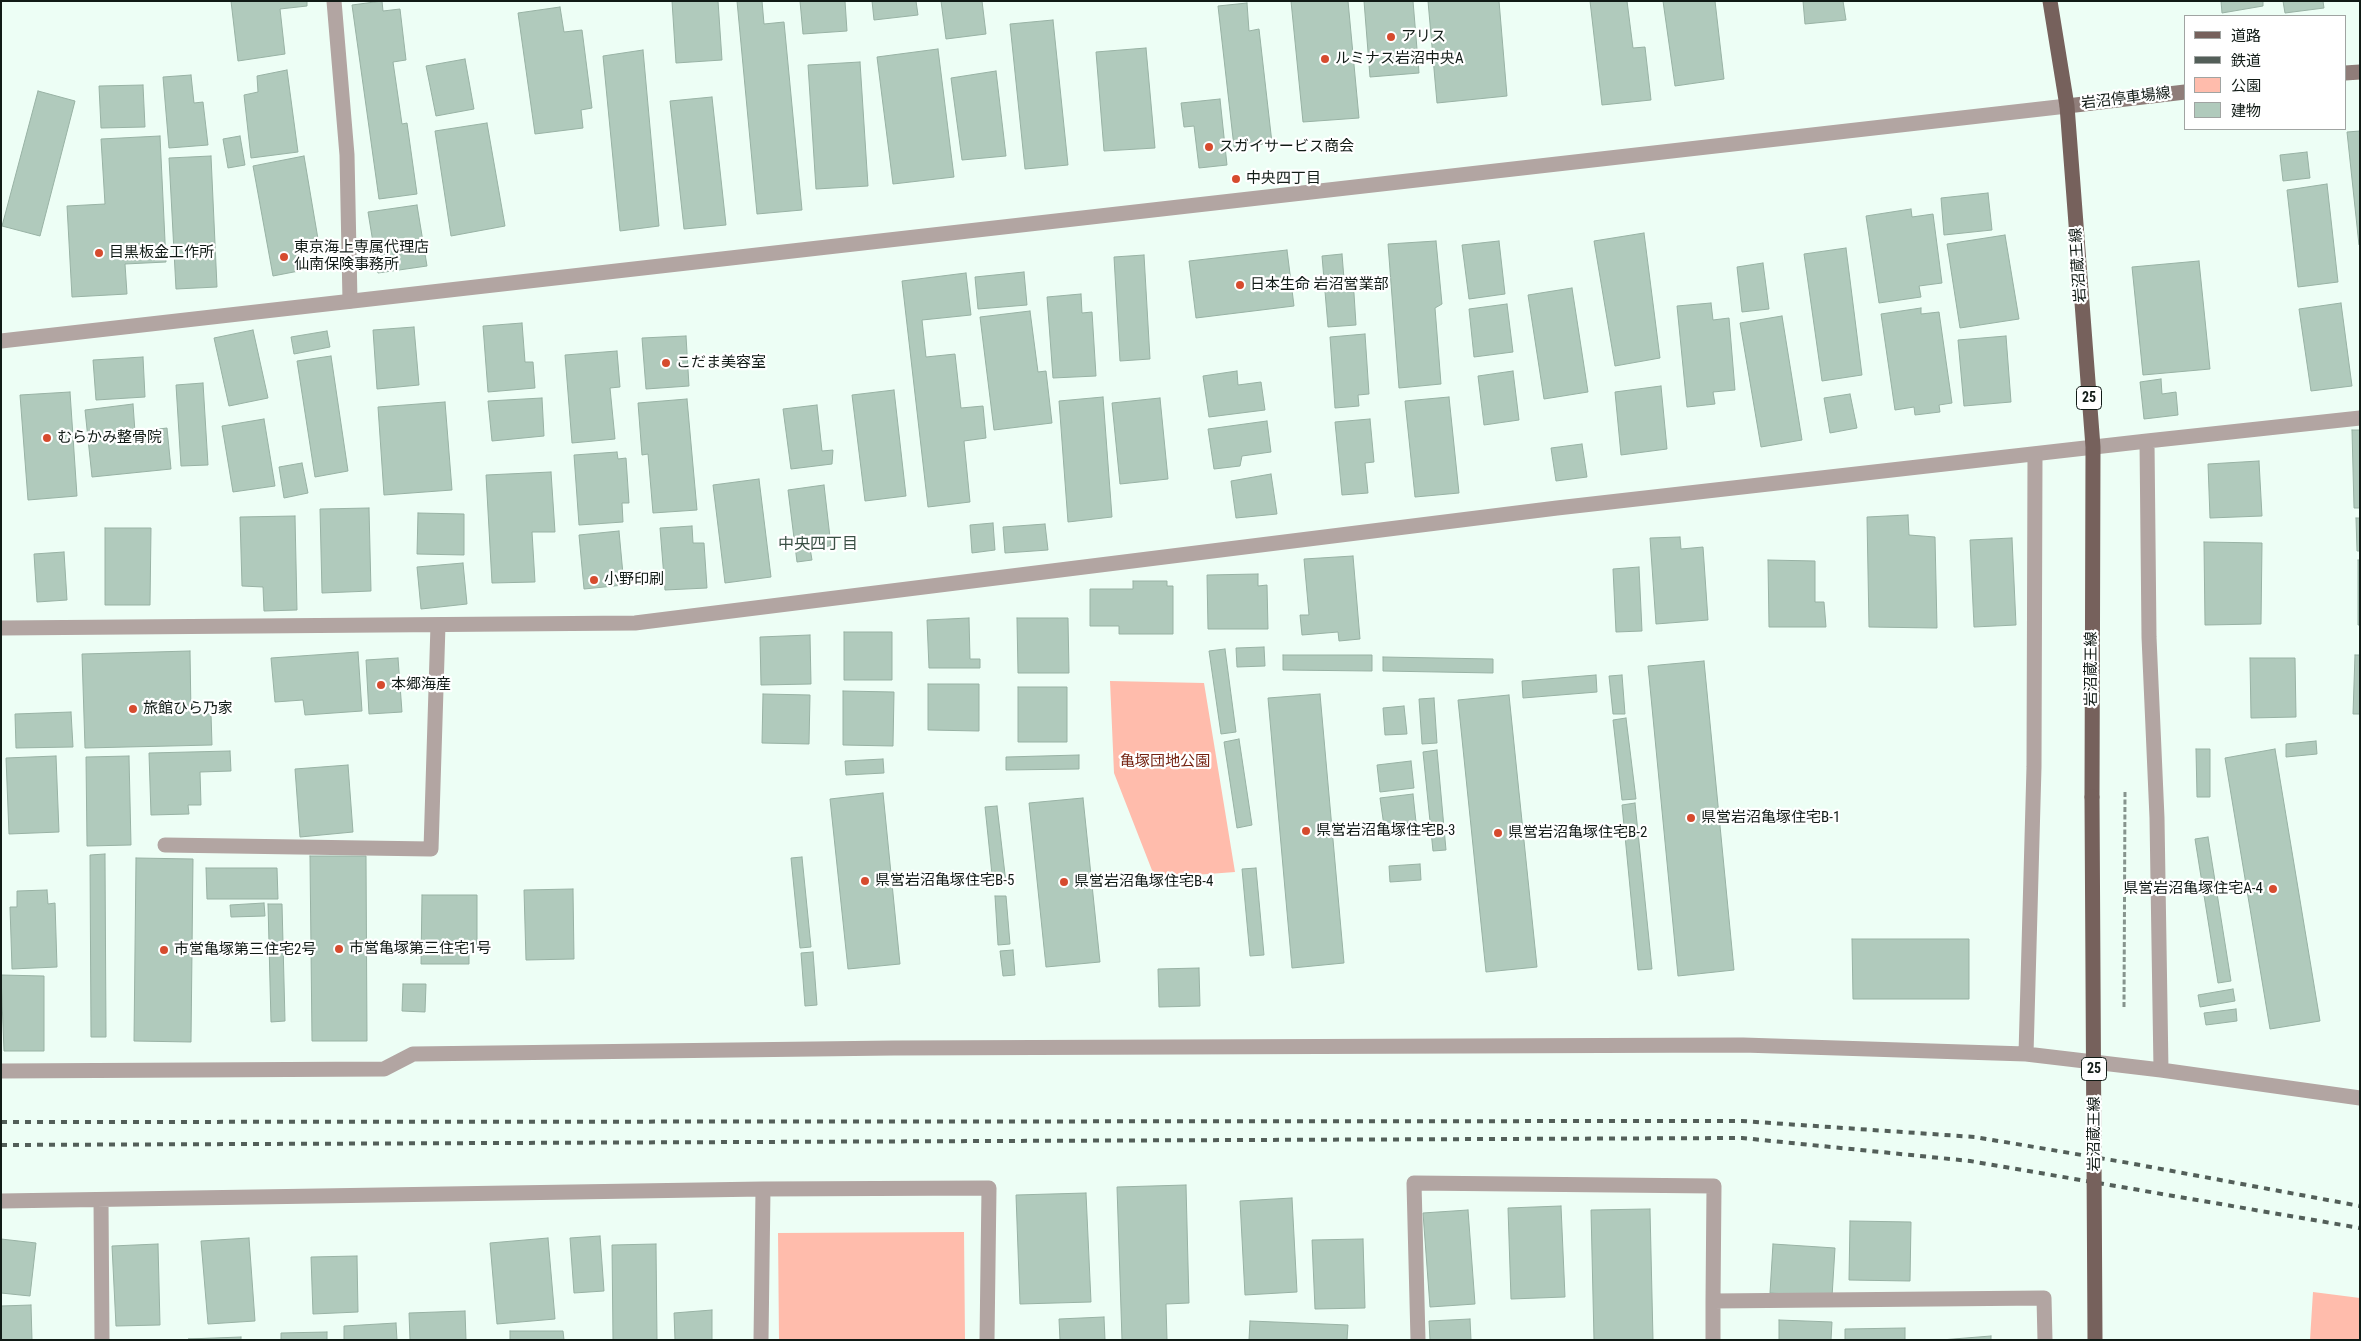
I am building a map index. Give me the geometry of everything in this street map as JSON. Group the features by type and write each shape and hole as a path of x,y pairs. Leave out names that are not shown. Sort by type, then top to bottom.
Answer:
{"main road":[{"name":"岩沼蔵王線","path":"2050,1 2067,106 2092,447 2095,1340"},
{"path":"2346,74 2360,72"},
{"name":"岩沼停車場線","path":"2067,106 2184,92"}],"street":[{"path":"334,1 347,155 350,301"},
{"path":"1,341 2067,106"},
{"path":"1,628 635,623 1537,510 2360,418"},
{"path":"2147,441 2149,637 2157,818 2161,1070"},
{"path":"2026,1054 2034,767 2035,454"},
{"path":"165,845 431,850 438,625"},
{"path":"1,1071 384,1069 413,1054 904,1048 1743,1045 2026,1054 2161,1070 2360,1098"},
{"path":"1418,1340 1414,1183 1714,1186 1713,1340"},
{"path":"761,1340 763,1188"},
{"path":"1,1201 763,1188 989,1188 987,1340"},
{"path":"101,1200 102,1340"},
{"path":"1714,1301 2044,1298 2046,1340"}],"green space":[{"name":"亀塚団地公園","path":"1110,681 1204,683 1235,872 1155,878 1114,773"},
{"path":"964,1232 965,1340 779,1340 778,1233"},
{"path":"2313,1292 2360,1298 2360,1340 2310,1340"}],"building":[{"path":"231,1 307,1 307,6 280,9 285,54 238,61"},
{"path":"382,1 383,11 400,9 406,60 393,62 402,124 407,123 417,194 379,199 352,5"},
{"path":"672,1 718,1 722,60 676,63"},
{"path":"737,1 762,1 764,24 784,22 802,210 757,214"},
{"path":"800,1 845,1 847,31 803,34"},
{"path":"872,1 916,1 918,15 874,20"},
{"path":"941,1 982,1 986,34 946,39"},
{"name":"ルミナス岩沼中央A","path":"1291,1 1348,1 1359,118 1303,122"},
{"name":"アリス","path":"1364,1 1413,1 1419,73 1370,77"},
{"path":"1428,1 1499,1 1507,96 1437,103"},
{"path":"1590,1 1627,1 1633,48 1645,47 1651,100 1602,105"},
{"path":"1663,1 1715,1 1724,79 1675,86"},
{"path":"1803,1 1843,1 1846,20 1805,24"},
{"path":"2221,1 2263,1 2263,6 2222,13"},
{"path":"2283,1 2323,1 2324,8 2285,13"},
{"path":"1247,3 1249,31 1259,29 1272,143 1234,147 1218,6"},
{"path":"560,7 564,32 582,30 592,108 581,110 583,128 535,134 518,13"},
{"path":"1053,20 1068,165 1025,169 1010,24"},
{"path":"1146,48 1155,148 1104,151 1096,52"},
{"path":"938,49 954,177 893,184 877,57"},
{"path":"643,50 659,226 620,231 603,56"},
{"path":"465,59 474,109 436,116 426,66"},
{"path":"860,62 868,186 816,189 808,65"},
{"path":"287,70 298,152 251,158 244,95 258,92 257,76"},
{"path":"996,71 1006,156 962,160 951,78"},
{"path":"191,75 194,103 203,102 208,145 169,148 163,77"},
{"path":"143,85 145,127 101,128 99,86"},
{"path":"38,91 75,101 40,236 2,226"},
{"path":"712,97 726,225 684,229 670,101"},
{"path":"1220,99 1227,165 1199,168 1194,126 1184,127 1181,103"},
{"path":"487,123 505,226 451,236 435,131"},
{"path":"2360,131 2360,245 2359,245 2347,132"},
{"path":"160,136 166,262 125,264 127,294 72,297 67,206 105,204 101,139"},
{"path":"240,136 245,165 228,168 223,139"},
{"path":"2307,152 2310,178 2283,181 2280,155"},
{"path":"211,156 217,287 176,289 169,158"},
{"path":"304,156 318,239 299,242 304,270 273,276 253,166"},
{"path":"2327,184 2338,282 2298,287 2287,190"},
{"path":"1988,193 1992,230 1944,235 1941,198"},
{"path":"417,205 427,266 378,273 368,212"},
{"path":"1911,209 1912,217 1933,214 1942,283 1919,286 1921,297 1879,303 1866,216"},
{"path":"1644,233 1660,358 1615,366 1594,241"},
{"path":"2005,235 2019,319 1960,328 1947,244"},
{"path":"1436,241 1442,304 1435,308 1441,384 1399,388 1388,244"},
{"path":"1499,241 1505,294 1469,299 1462,245"},
{"path":"1846,248 1862,375 1822,381 1804,254"},
{"path":"1287,250 1294,306 1196,318 1189,261"},
{"path":"1342,254 1344,279 1353,278 1356,325 1328,327 1322,256"},
{"path":"1144,255 1150,359 1120,361 1114,257"},
{"path":"2199,261 2210,369 2143,375 2132,267"},
{"path":"1763,263 1769,309 1742,312 1737,267"},
{"path":"1024,272 1027,305 978,309 975,277"},
{"path":"966,273 971,315 922,320 926,357 955,354 961,408 983,406 986,438 964,441 970,502 928,507 902,281"},
{"path":"1572,288 1588,392 1544,399 1528,295"},
{"path":"1081,294 1082,313 1092,312 1096,376 1053,378 1047,297"},
{"path":"1711,303 1713,320 1729,318 1735,390 1713,392 1715,404 1687,407 1677,306"},
{"path":"2341,303 2352,386 2311,391 2299,309"},
{"path":"1507,304 1513,352 1474,357 1469,309"},
{"path":"1921,308 1921,314 1939,312 1952,403 1939,405 1940,412 1915,415 1914,407 1895,410 1881,314"},
{"path":"1030,311 1038,372 1046,371 1052,423 994,430 980,317"},
{"path":"1782,316 1802,440 1761,447 1740,323"},
{"path":"522,323 525,362 533,362 535,388 488,392 483,326"},
{"path":"414,327 419,385 377,389 373,330"},
{"path":"253,330 268,398 229,406 214,338"},
{"path":"327,331 330,347 294,354 291,337"},
{"path":"1365,334 1369,394 1358,395 1359,406 1335,408 1330,337"},
{"path":"686,336 689,386 646,389 642,338"},
{"path":"2006,336 2011,402 1964,406 1958,340"},
{"path":"617,351 620,387 610,388 615,439 572,443 565,355"},
{"path":"331,356 348,471 315,477 297,361"},
{"path":"143,357 145,397 96,400 93,360"},
{"path":"1237,371 1238,385 1261,382 1265,410 1209,417 1203,376"},
{"path":"1513,371 1519,420 1484,425 1478,376"},
{"path":"2161,379 2162,394 2176,392 2178,415 2144,419 2140,382"},
{"path":"203,383 208,465 181,466 176,385"},
{"path":"1661,386 1667,449 1621,455 1615,392"},
{"path":"894,390 906,496 865,501 852,395"},
{"path":"70,392 77,496 28,500 20,395"},
{"path":"1850,394 1857,428 1830,433 1824,398"},
{"path":"1103,397 1112,517 1068,522 1059,401"},
{"path":"1449,397 1459,493 1415,497 1405,401"},
{"path":"542,398 544,436 492,441 488,401"},
{"path":"1160,398 1168,479 1120,484 1112,403"},
{"path":"687,399 697,510 653,513 648,454 642,455 638,403"},
{"path":"445,402 452,490 384,495 378,407"},
{"path":"133,404 135,432 167,428 171,469 92,477 85,410"},
{"path":"817,405 822,451 833,450 832,464 791,469 783,409"},
{"path":"264,419 275,486 233,492 222,426"},
{"path":"1370,419 1374,462 1365,463 1368,493 1342,495 1335,422"},
{"path":"1267,421 1271,452 1242,456 1240,466 1214,469 1208,429"},
{"path":"2352,430 2360,430 2360,508 2354,508"},
{"path":"1582,444 1587,477 1556,481 1551,448"},
{"path":"617,452 618,459 626,458 629,503 622,503 623,522 579,525 574,455"},
{"path":"2259,461 2262,516 2210,518 2208,464"},
{"path":"302,463 308,493 284,498 279,467"},
{"path":"551,472 555,532 532,532 535,582 492,583 486,475"},
{"path":"1271,474 1277,514 1236,518 1231,481"},
{"path":"759,479 771,577 725,583 713,485"},
{"path":"824,485 831,546 810,548 812,560 797,562 788,490"},
{"path":"369,508 371,591 322,593 320,509"},
{"path":"418,513 464,514 464,555 417,554"},
{"path":"1908,515 1909,535 1935,537 1937,628 1869,627 1867,517"},
{"path":"295,516 297,610 264,611 263,587 242,586 240,517"},
{"path":"2356,518 2360,518 2360,551 2357,551"},
{"path":"993,523 995,550 972,553 970,525"},
{"path":"1045,524 1048,550 1005,553 1003,527"},
{"path":"692,526 693,543 704,543 707,588 665,590 660,528"},
{"path":"105,528 151,528 150,605 105,605"},
{"path":"619,531 624,585 584,589 579,535"},
{"path":"1680,537 1681,549 1703,547 1708,620 1656,624 1650,538"},
{"path":"2012,538 2016,625 1974,627 1970,540"},
{"path":"2204,542 2262,543 2261,624 2205,625"},
{"path":"64,552 67,600 37,602 34,554"},
{"path":"1353,556 1360,639 1339,641 1338,632 1302,635 1300,615 1309,615 1304,559"},
{"path":"1768,560 1815,561 1815,602 1824,602 1826,627 1769,627"},
{"path":"2358,560 2360,560 2360,625 2358,625"},
{"path":"463,563 467,604 421,609 417,567"},
{"path":"1639,567 1642,631 1616,632 1613,569"},
{"path":"1258,574 1258,586 1267,585 1268,629 1208,629 1207,575"},
{"path":"1133,581 1167,581 1167,586 1173,586 1173,634 1119,634 1119,626 1090,626 1090,589 1133,589"},
{"path":"969,618 970,659 980,659 980,668 929,668 927,620"},
{"path":"1017,618 1068,618 1069,673 1018,673"},
{"path":"844,632 892,632 892,680 844,680"},
{"path":"810,635 811,684 761,685 760,637"},
{"path":"1264,647 1265,666 1237,667 1236,648"},
{"path":"1225,649 1236,732 1221,734 1209,651"},
{"path":"190,651 191,714 211,714 212,745 85,748 82,654"},
{"path":"358,652 362,711 305,715 303,700 275,702 271,658"},
{"path":"1283,655 1372,655 1372,671 1283,670"},
{"path":"2355,655 2360,655 2360,714 2353,714"},
{"path":"1383,657 1493,659 1493,673 1383,671"},
{"path":"398,658 402,712 369,714 366,660"},
{"path":"2250,658 2295,658 2296,717 2251,718"},
{"name":"県営岩沼亀塚住宅B-1","path":"1704,661 1734,970 1678,976 1648,666"},
{"path":"1596,675 1597,692 1523,698 1522,681"},
{"path":"1622,675 1625,714 1613,714 1609,676"},
{"path":"928,684 979,684 979,731 928,730"},
{"path":"1018,687 1067,687 1067,742 1018,742"},
{"path":"843,691 894,692 893,746 843,745"},
{"path":"763,694 810,695 809,744 762,743"},
{"name":"県営岩沼亀塚住宅B-3","path":"1320,694 1344,963 1292,968 1268,698"},
{"name":"県営岩沼亀塚住宅B-2","path":"1509,695 1537,967 1486,972 1458,700"},
{"path":"1434,698 1437,743 1422,744 1419,699"},
{"path":"1404,706 1407,734 1385,735 1383,708"},
{"path":"71,712 73,747 16,748 15,714"},
{"path":"1626,718 1636,799 1622,800 1613,720"},
{"path":"1239,739 1252,825 1237,828 1224,742"},
{"path":"2316,741 2317,754 2286,757 2286,744"},
{"path":"2196,749 2210,749 2210,797 2197,797"},
{"name":"県営岩沼亀塚住宅A-4","path":"2275,749 2320,1021 2270,1029 2225,758"},
{"path":"1437,750 1446,850 1433,851 1423,752"},
{"path":"230,751 231,771 200,772 201,805 188,805 189,814 151,815 149,753"},
{"path":"1079,755 1079,769 1006,770 1006,757"},
{"path":"56,756 59,832 9,834 6,758"},
{"path":"129,756 131,845 87,846 86,757"},
{"path":"883,759 884,773 846,775 845,761"},
{"path":"1411,761 1414,788 1380,792 1377,765"},
{"path":"348,765 353,832 300,837 295,769"},
{"name":"県営岩沼亀塚住宅B-5","path":"883,793 900,964 848,969 830,799"},
{"path":"1413,794 1416,822 1384,826 1380,798"},
{"name":"県営岩沼亀塚住宅B-4","path":"1083,798 1100,962 1046,967 1029,803"},
{"path":"1635,803 1652,969 1638,970 1622,805"},
{"path":"997,806 1006,883 993,884 985,807"},
{"path":"2208,837 2231,981 2218,983 2195,839"},
{"path":"105,854 106,1037 91,1037 90,855"},
{"name":"市営亀塚第三住宅1号","path":"310,856 366,856 367,1041 312,1041"},
{"path":"802,857 811,947 800,948 791,858"},
{"name":"市営亀塚第三住宅2号","path":"136,858 193,859 191,1042 134,1041"},
{"path":"1420,864 1421,880 1390,882 1389,866"},
{"path":"206,868 277,868 278,899 207,899"},
{"path":"1256,868 1264,955 1250,956 1242,869"},
{"path":"573,889 574,959 526,960 524,890"},
{"path":"47,890 48,904 55,903 57,967 12,969 10,907 17,907 17,891"},
{"path":"422,895 477,895 477,947 469,945 469,964 421,964"},
{"path":"995,896 1006,896 1010,944 998,945"},
{"path":"264,903 265,916 231,917 230,905"},
{"path":"268,904 282,904 285,1021 271,1022"},
{"path":"1852,939 1969,939 1969,999 1853,999"},
{"path":"1013,950 1015,975 1003,976 1000,951"},
{"path":"813,952 817,1005 805,1006 801,953"},
{"path":"1199,968 1200,1006 1159,1007 1158,969"},
{"path":"1,975 44,976 44,1051 4,1051"},
{"path":"403,984 426,984 425,1012 402,1011"},
{"path":"2233,989 2235,1001 2200,1007 2198,995"},
{"path":"2236,1009 2237,1021 2206,1025 2204,1013"},
{"path":"1186,1185 1189,1303 1166,1304 1167,1340 1122,1340 1117,1187"},
{"path":"1086,1193 1091,1302 1020,1304 1016,1195"},
{"path":"1292,1198 1297,1292 1245,1295 1240,1201"},
{"path":"1561,1206 1565,1297 1511,1299 1508,1208"},
{"path":"1650,1209 1653,1340 1594,1340 1591,1210"},
{"path":"1468,1210 1475,1304 1430,1307 1423,1213"},
{"path":"1850,1221 1911,1222 1910,1281 1849,1280"},
{"path":"600,1236 604,1291 574,1293 570,1238"},
{"path":"249,1238 255,1321 208,1324 201,1241"},
{"path":"548,1238 555,1319 497,1324 490,1243"},
{"path":"1,1239 36,1243 30,1296 1,1293"},
{"path":"1363,1239 1365,1308 1315,1309 1312,1240"},
{"path":"158,1244 160,1325 116,1326 112,1246"},
{"path":"656,1244 657,1340 613,1340 612,1245"},
{"path":"1773,1244 1835,1248 1832,1297 1770,1293"},
{"path":"357,1256 358,1312 313,1314 311,1257"},
{"path":"31,1305 32,1340 1,1340 1,1306"},
{"path":"712,1310 712,1340 675,1340 674,1313"},
{"path":"465,1311 466,1340 410,1340 409,1313"},
{"path":"1104,1317 1105,1340 1060,1340 1059,1319"},
{"path":"1470,1319 1471,1340 1430,1340 1429,1321"},
{"path":"1779,1320 1832,1322 1831,1340 1779,1340"},
{"path":"1250,1321 1348,1325 1347,1340 1249,1340"},
{"path":"396,1323 397,1340 344,1340 344,1326"},
{"path":"1905,1328 1905,1340 1845,1340 1845,1329"},
{"path":"510,1331 563,1331 564,1340 510,1340"},
{"path":"327,1332 327,1340 281,1340 281,1333"},
{"path":"1991,1336 1991,1340 1941,1340"},
{"path":"241,1337 241,1340 188,1339"}],"railway":[{"path":"1,1122 1742,1121 1975,1137 2129,1163 2360,1206"},
{"path":"1,1145 1742,1138 1970,1161 2360,1228"}],"place":[{"name":"アリス","path":"1391,37"},
{"name":"ルミナス岩沼中央A","path":"1325,59"},
{"name":"スガイサービス商会","path":"1209,147"},
{"name":"中央四丁目","path":"1236,179"},
{"name":"目黒板金工作所","path":"99,253"},
{"name":"東京海上専属代理店 仙南保険事務所","path":"284,257"},
{"name":"日本生命 岩沼営業部","path":"1240,285"},
{"name":"こだま美容室","path":"666,363"},
{"name":"むらかみ整骨院","path":"47,438"},
{"name":"小野印刷","path":"594,580"},
{"name":"本郷海産","path":"381,685"},
{"name":"旅館ひら乃家","path":"133,709"},
{"name":"県営岩沼亀塚住宅B-1","path":"1691,818"},
{"name":"県営岩沼亀塚住宅B-3","path":"1306,831"},
{"name":"県営岩沼亀塚住宅B-2","path":"1498,833"},
{"name":"県営岩沼亀塚住宅B-5","path":"865,881"},
{"name":"県営岩沼亀塚住宅B-4","path":"1064,882"},
{"name":"県営岩沼亀塚住宅A-4","path":"2273,889"},
{"name":"市営亀塚第三住宅1号","path":"339,949"},
{"name":"市営亀塚第三住宅2号","path":"164,950"}],"district":[{"name":"中央四丁目","path":"818,545"}]}
